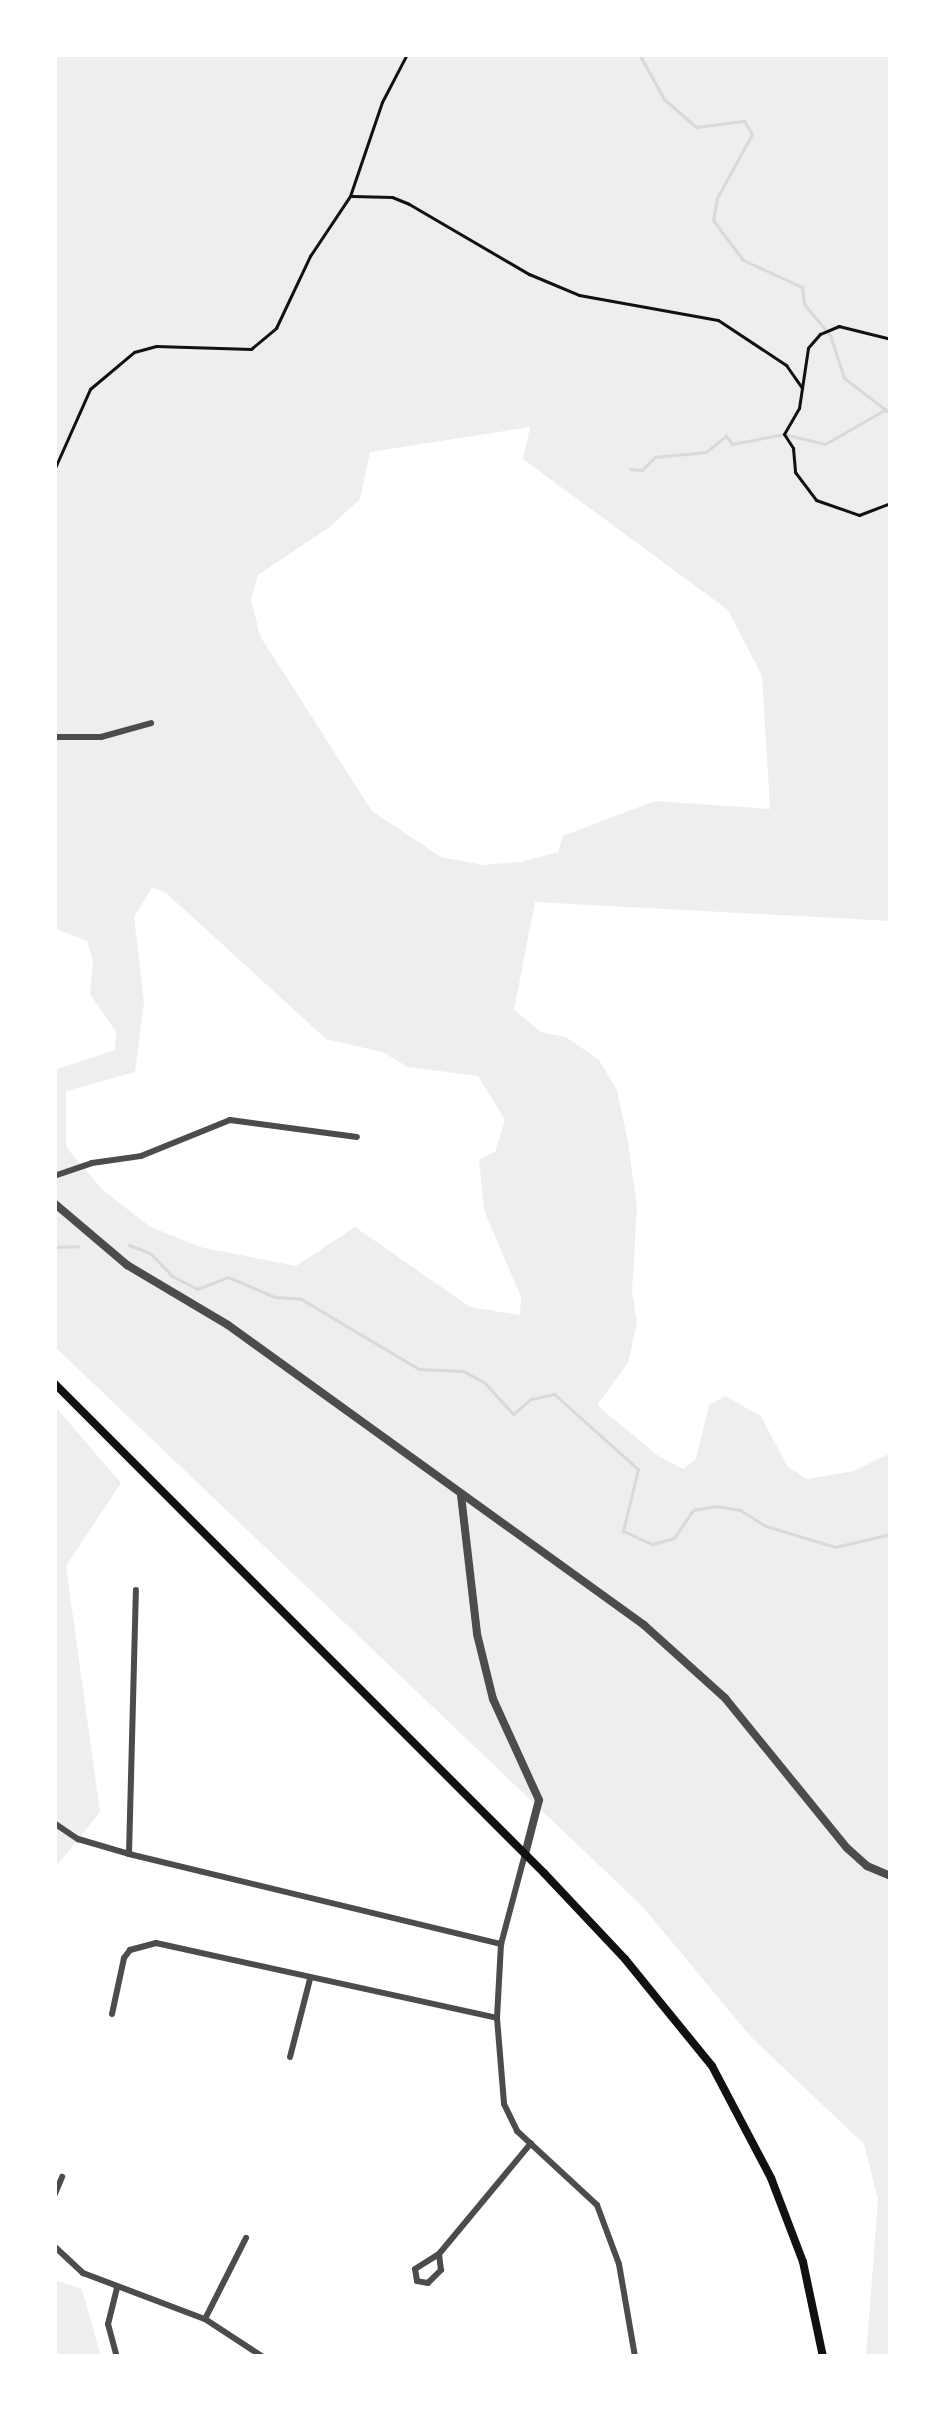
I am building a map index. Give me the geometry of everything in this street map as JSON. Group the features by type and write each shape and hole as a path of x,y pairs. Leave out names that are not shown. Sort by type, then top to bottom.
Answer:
{"main road":[{"path":"54,1383 525,1854 625,1959 712,2066 771,2178 803,2262 823,2357"}],"street":[{"path":"54,737 101,737 151,723"},
{"path":"54,1176 92,1163 140,1156 230,1120 357,1137"},
{"path":"54,1203 127,1265 228,1324 644,1625 724,1698 833,1834 867,1866 891,1876"},
{"path":"461,1494 477,1634 493,1699 539,1800 501,1945 497,2018 504,2104 517,2131 597,2205 619,2264 635,2357"},
{"path":"129,1854 136,1590"},
{"path":"54,1823 78,1839 129,1854 501,1945"},
{"path":"112,2014 117,1976 130,1950 156,1943 497,2018"},
{"path":"290,2057 310,1979"},
{"path":"439,2254 441,2270 428,2283 417,2281 415,2269 439,2254 531,2143"},
{"path":"54,2197 62,2177"},
{"path":"205,2319 246,2238"},
{"path":"54,2246 83,2273 205,2319 263,2357"},
{"path":"117,2288 108,2324 117,2357"}],"path":[{"path":"54,470 90,389 134,352 156,346 231,352 261,343 276,328 310,256 350,196 382,102 407,54"},
{"path":"350,196 392,197 409,204 530,274 579,295 718,320 786,365 802,388"},
{"path":"891,339 839,326 820,334 808,348 799,408 784,434 805,488 844,514 872,513 891,503"}],"shaded area":[{"path":"54,54 891,54 891,921 535,902 514,1010 541,1032 566,1037 599,1060 617,1090 628,1142 637,1207 632,1291 637,1323 628,1363 597,1405 657,1455 683,1469 696,1459 709,1405 725,1396 761,1416 787,1466 807,1479 854,1471 891,1453 891,2357 866,2357 878,2200 864,2144 751,2037 643,1907 54,1346 54,1070 115,1050 116,1032 90,994 93,961 87,941 54,928","holes":["530,427 523,459 728,610 762,676 770,809 655,801 563,836 558,852 521,862 483,865 441,857 372,811 260,636 251,599 258,575 331,526 360,499 370,452","152,888 165,892 326,1039 382,1052 408,1067 478,1076 505,1120 495,1152 479,1159 484,1210 521,1297 520,1315 470,1307 355,1227 296,1266 200,1247 149,1226 103,1190 66,1147 66,1091 135,1072 144,1002 134,917"]},
{"path":"54,1405 121,1483 66,1566 100,1812 54,1869"},
{"path":"54,2280 82,2289 101,2357 54,2357"}],"waterway":[{"path":"639,54 664,99 696,127 744,121 752,134 717,198 713,220 743,260 802,287 804,304 830,335 844,378 891,414"},
{"path":"630,469 642,470 655,457 706,452 726,436 732,444 784,434 825,444 886,409"},
{"path":"129,1245 150,1253 172,1276 197,1289 228,1277 275,1297 301,1299 419,1369 463,1371 484,1382 513,1414 531,1399 554,1394 638,1469 623,1531 652,1544 674,1538 693,1510 716,1506 740,1510 766,1526 835,1547 891,1534"},
{"path":"54,1247 78,1246"}]}
